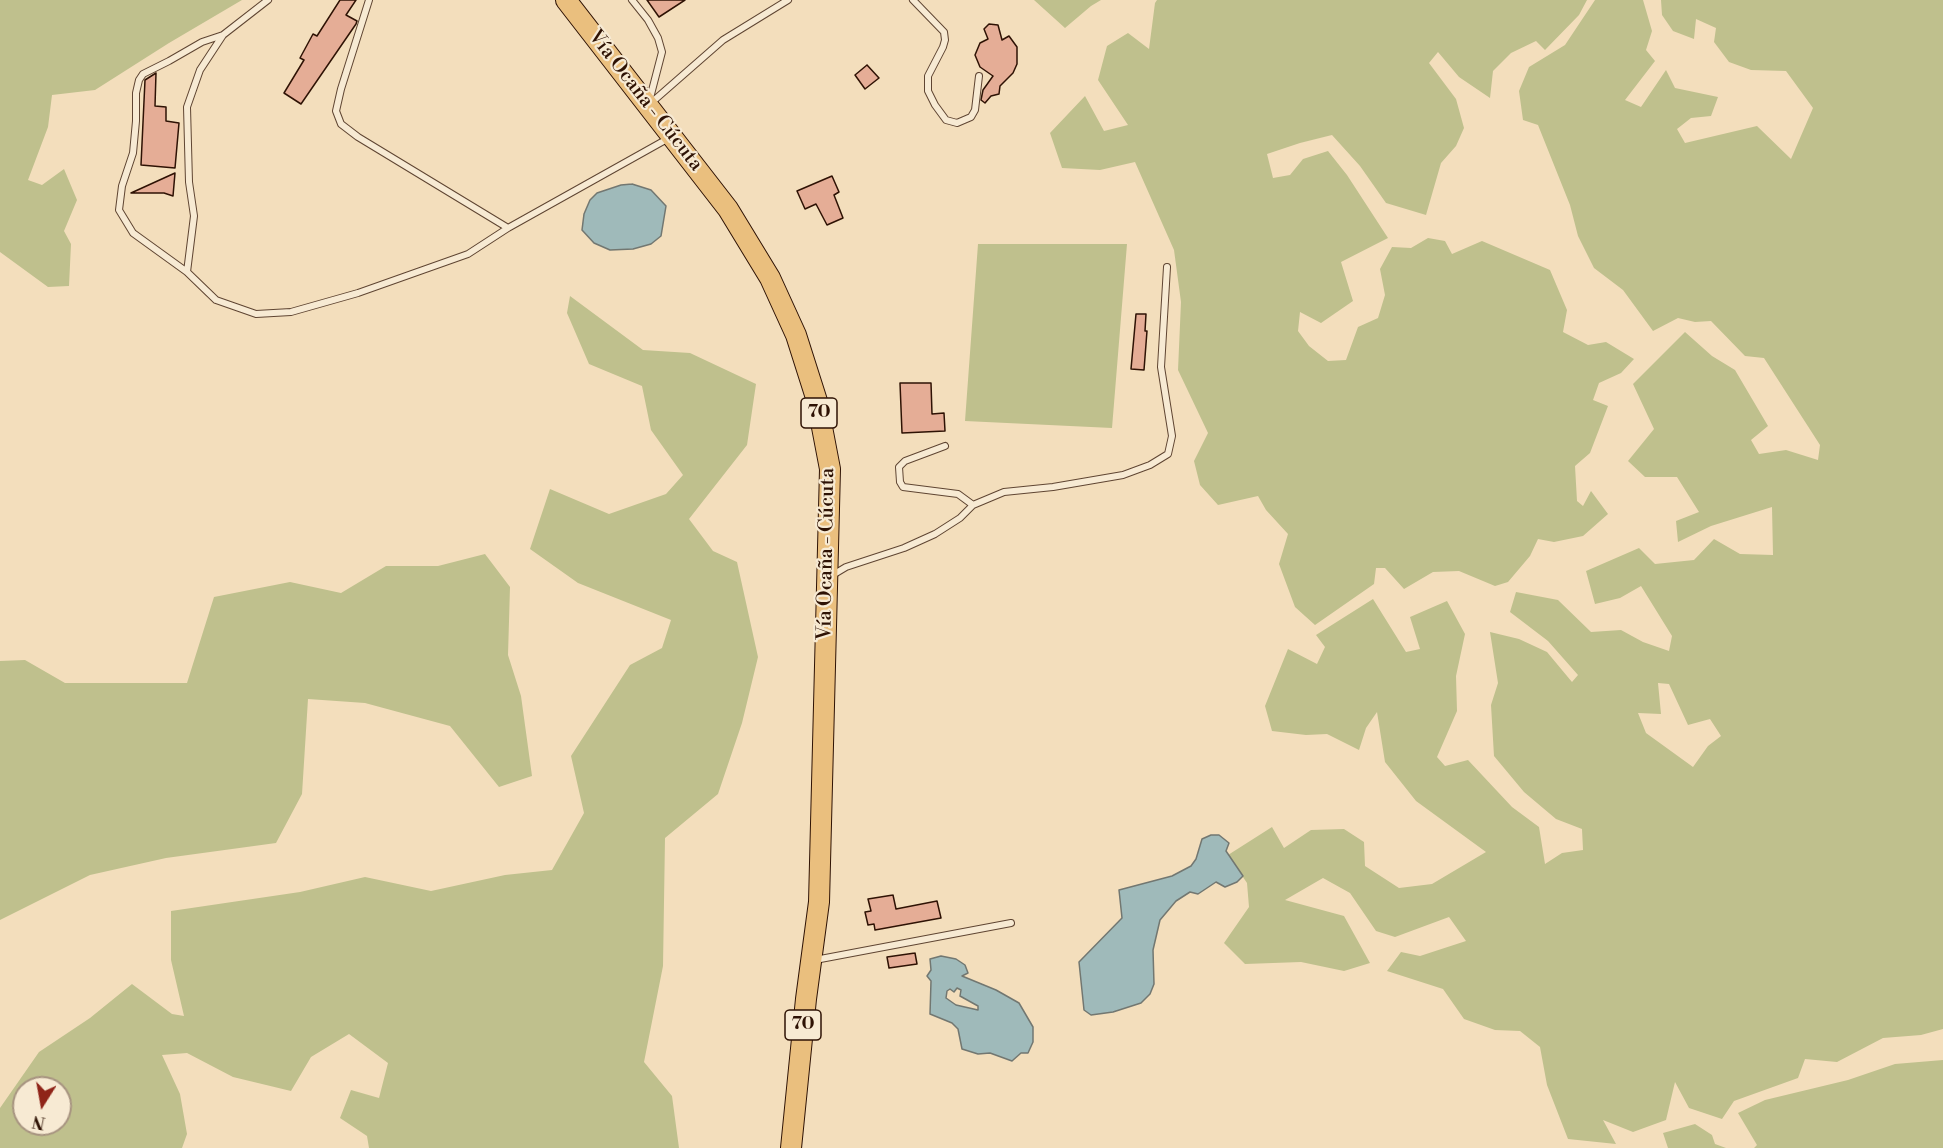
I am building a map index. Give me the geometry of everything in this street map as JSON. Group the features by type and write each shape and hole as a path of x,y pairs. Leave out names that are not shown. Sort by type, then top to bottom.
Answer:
{"main road":[{"name":"Vía Ocaña - Cúcuta","path":"567,0 728,209 770,278 796,335 817,401 830,469 819,902 791,1148"}],"lane":[{"path":"187,272 194,216 189,182 187,107 200,70 223,35 268,0"},
{"path":"369,0 336,111 341,124 358,137 508,228"},
{"path":"633,0 648,20 658,38 662,52 648,105"},
{"path":"648,105 723,40 788,0"},
{"path":"913,0 944,32 943,47 928,76 928,91 946,120 957,123 971,117 975,110 979,76"},
{"path":"223,35 202,42 143,74 139,80 136,93 133,153 122,186 119,210 133,233 187,272 216,300 232,308 256,314 291,312 358,293 468,254 508,228 673,137"},
{"path":"828,578 846,567 904,548 935,534 960,518 973,504 1004,492 1053,487 1123,475 1150,465 1168,454 1172,436 1161,367 1167,267"},
{"path":"945,446 904,461 899,467 900,482 903,487 958,494 973,504"},
{"path":"811,960 1011,924"}],"green space":[{"path":"0,0 242,0 95,90 52,95 48,127 28,180 42,185 64,169 77,200 64,231 71,244 69,286 48,287 0,252"},
{"path":"1034,0 1101,0 1065,28"},
{"path":"1157,0 1587,0 1579,15 1545,50 1536,41 1511,53 1493,71 1490,98 1459,77 1438,52 1429,63 1456,99 1464,128 1456,146 1441,163 1426,215 1386,203 1360,166 1332,135 1267,154 1273,178 1290,175 1303,159 1328,151 1347,175 1388,238 1341,262 1353,301 1321,323 1300,312 1298,331 1309,346 1328,361 1346,360 1358,327 1378,318 1385,295 1380,269 1392,247 1411,248 1428,238 1445,241 1452,254 1482,241 1550,270 1567,310 1563,332 1588,345 1606,342 1634,359 1621,373 1599,383 1593,400 1608,406 1590,453 1575,466 1577,501 1583,506 1591,491 1608,514 1583,536 1554,542 1538,539 1530,556 1508,582 1495,586 1459,571 1433,572 1404,589 1385,568 1376,568 1374,584 1315,625 1295,607 1279,564 1288,534 1266,510 1258,496 1218,505 1200,485 1194,461 1208,433 1178,370 1181,302 1174,250 1135,162 1100,170 1062,168 1050,133 1085,96 1104,131 1128,125 1098,80 1107,46 1128,33 1149,49"},
{"path":"1595,0 1643,0 1652,31 1646,50 1655,61 1625,100 1641,107 1666,70 1675,88 1718,97 1711,116 1691,118 1677,129 1685,143 1757,126 1791,159 1813,108 1786,71 1751,70 1729,62 1714,42 1716,28 1696,19 1694,39 1673,31 1662,15 1661,0 1943,0 1943,1029 1921,1035 1883,1038 1837,1062 1805,1059 1798,1078 1734,1101 1722,1119 1689,1108 1675,1082 1666,1120 1633,1132 1603,1120 1616,1144 1568,1139 1547,1085 1540,1047 1520,1031 1495,1030 1464,1019 1443,989 1387,971 1401,952 1420,956 1466,941 1449,917 1395,937 1376,931 1350,893 1323,878 1285,900 1344,916 1370,963 1344,971 1301,962 1245,964 1224,943 1249,907 1247,883 1228,855 1272,827 1284,848 1311,830 1344,829 1364,842 1365,866 1399,888 1432,884 1486,852 1416,801 1385,762 1377,712 1366,728 1359,750 1327,734 1306,735 1272,731 1265,706 1288,649 1317,664 1325,647 1316,635 1373,599 1406,652 1420,649 1410,617 1447,601 1465,634 1456,676 1457,711 1437,757 1445,766 1468,760 1512,807 1539,827 1545,864 1562,853 1583,850 1582,829 1556,819 1524,792 1494,756 1491,705 1498,683 1490,632 1519,639 1547,652 1572,682 1578,675 1548,641 1510,612 1516,592 1558,600 1591,632 1621,630 1643,642 1669,651 1672,636 1641,586 1620,598 1595,604 1586,571 1639,548 1655,564 1694,560 1714,539 1740,554 1773,555 1772,507 1711,526 1678,542 1676,521 1699,512 1677,477 1645,477 1628,461 1654,429 1633,384 1685,332 1712,356 1735,370 1768,426 1751,440 1759,454 1786,450 1818,460 1820,445 1764,358 1745,356 1711,321 1695,322 1678,318 1653,331 1623,290 1594,268 1578,236 1570,205 1538,125 1523,120 1519,91 1529,67 1565,45","holes":["1658,683 1669,684 1688,725 1710,719 1721,736 1708,746 1693,767 1646,733 1638,713 1661,714"]},
{"path":"978,244 1127,244 1112,428 965,421"},
{"path":"570,296 643,350 690,353 756,384 747,445 689,519 713,551 737,562 758,657 742,723 718,794 665,838 663,966 644,1062 672,1096 679,1148 369,1148 367,1136 340,1118 351,1090 379,1098 388,1063 349,1034 311,1057 291,1091 233,1077 187,1053 162,1055 180,1094 187,1134 182,1148 0,1148 0,1108 12,1091 12,1136 72,1136 72,1076 22,1076 39,1052 90,1018 132,984 172,1014 184,1016 171,960 171,911 300,892 365,877 431,891 505,875 552,870 584,813 571,756 630,665 662,648 671,620 578,583 530,549 550,489 609,514 666,494 683,475 651,430 642,386 589,364 567,313"},
{"path":"485,554 510,587 508,655 521,696 532,776 499,787 450,726 365,703 308,699 302,794 276,843 166,858 90,875 0,920 0,661 25,660 65,683 187,683 214,597 290,582 341,593 386,566 438,566"},
{"path":"1943,1060 1943,1148 1754,1148 1757,1145 1738,1113 1765,1100 1848,1080 1895,1064"},
{"path":"1695,1124 1712,1135 1715,1144 1726,1148 1668,1148 1663,1133"}],"water":[{"path":"632,184 651,190 666,206 661,236 651,244 633,249 610,250 594,243 582,230 584,214 590,200 597,193"},
{"path":"1211,835 1219,835 1229,843 1226,851 1243,876 1237,882 1225,887 1216,882 1198,894 1190,892 1176,901 1160,920 1153,950 1154,984 1150,994 1141,1003 1113,1012 1091,1015 1084,1010 1079,962 1122,918 1119,890 1172,876 1191,866 1196,859 1202,839"},
{"path":"941,956 956,959 965,965 968,973 962,976 996,990 1019,1003 1033,1027 1033,1042 1028,1053 1021,1053 1012,1061 990,1053 978,1054 962,1049 958,1029 952,1023 930,1014 931,981 927,976 931,970 930,959","holes":["957,988 961,990 960,996 978,1006 978,1010 956,1005 946,998 947,991 950,989 954,992"]}],"building":[{"path":"340,0 356,0 346,15 357,21 356,24 301,104 284,93 304,60 300,58 313,34 317,36"},
{"path":"647,0 685,0 659,17"},
{"path":"989,24 998,25 1002,40 1009,36 1017,47 1017,64 1013,73 1000,86 999,94 991,96 985,103 981,100 983,90 993,76 980,67 975,55 980,43 988,39 984,29"},
{"path":"867,65 879,78 865,89 855,75"},
{"path":"156,73 155,106 166,107 166,121 179,123 175,168 141,165 145,80"},
{"path":"175,173 173,196 164,193 131,193"},
{"path":"832,176 839,192 834,195 843,218 827,225 816,204 805,209 797,191"},
{"path":"1136,314 1146,314 1144,370 1131,369"},
{"path":"900,383 931,383 932,414 944,413 945,431 902,433"},
{"path":"893,895 896,909 937,901 941,918 875,930 874,924 868,925 865,912 871,911 868,899"},
{"path":"915,953 917,964 889,968 887,957"}]}
